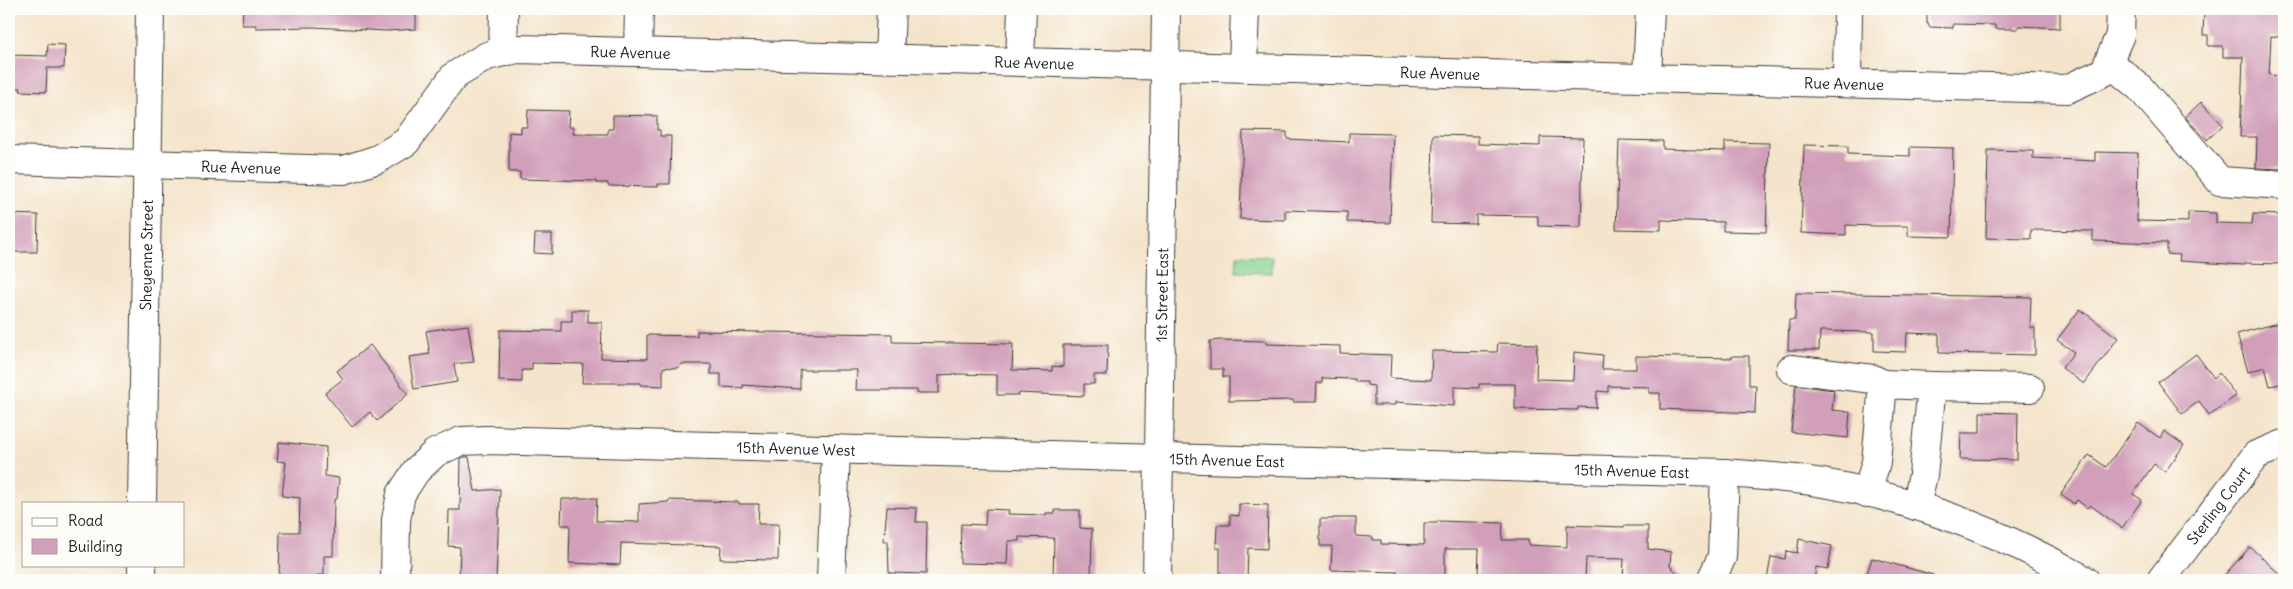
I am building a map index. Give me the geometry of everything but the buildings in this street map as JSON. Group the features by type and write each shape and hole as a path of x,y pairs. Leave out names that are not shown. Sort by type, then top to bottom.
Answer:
{"street":[{"name":"Sheyenne Street","path":"142,502 150,9"},
{"path":"503,52 504,9"},
{"path":"638,52 639,9"},
{"path":"889,58 891,9"},
{"path":"1020,61 1022,9"},
{"name":"1st Street East","path":"1157,580 1166,9"},
{"path":"1243,67 1245,9"},
{"path":"1647,78 1650,9"},
{"path":"1847,83 1848,9"},
{"path":"2121,9 2120,35 2107,67 2140,88 2220,181 2284,185"},
{"name":"Rue Avenue","path":"9,160 344,170 378,159 406,142 454,76 487,56 517,48 2067,89 2107,67"},
{"path":"1791,370 1873,379 1882,384 2030,388"},
{"path":"1867,493 1876,462 1882,384"},
{"path":"1916,506 1923,475 1932,386"},
{"name":"15th Avenue West","path":"395,580 396,520 401,494 416,471 435,453 461,441 487,440 1160,458"},
{"name":"Sterling Court","path":"2161,580 2256,455 2284,444"},
{"path":"831,580 836,449"},
{"name":"15th Avenue East","path":"1160,458 1725,473 1805,480 1916,506 1994,533 2044,556 2085,580"},
{"path":"1711,580 1722,557 1725,473"},
{"path":"142,566 142,580"}],"green space":[{"path":"1237,255 1272,256 1272,273 1236,272"}]}
